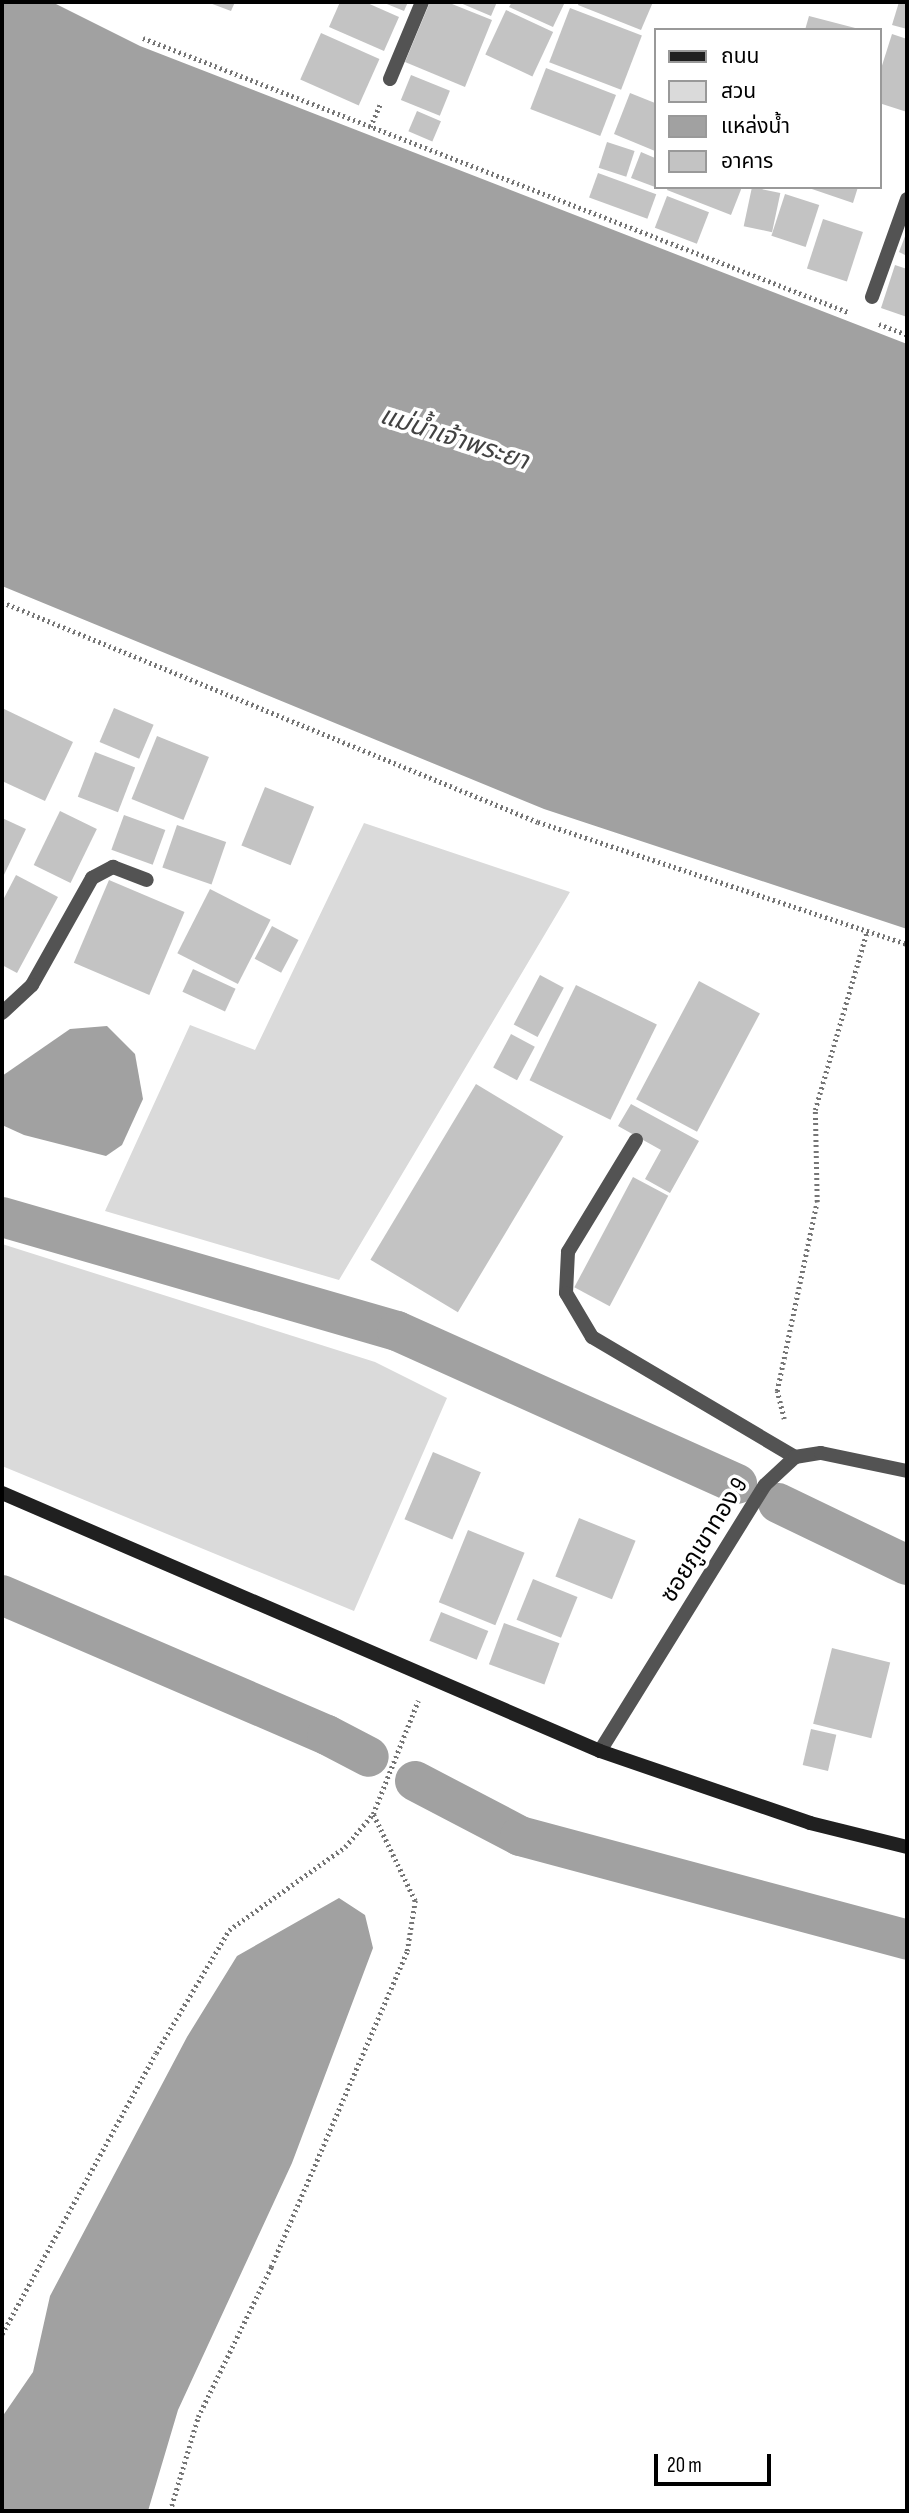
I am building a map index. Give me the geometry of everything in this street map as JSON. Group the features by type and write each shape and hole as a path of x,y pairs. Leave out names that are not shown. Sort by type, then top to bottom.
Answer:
{"street":[{"path":"390,79 422,2"},
{"path":"872,298 907,198"},
{"path":"2,1013 32,985 92,878 113,867 147,880"},
{"path":"636,1140 568,1252 566,1293 592,1337 795,1457 821,1453 907,1471"},
{"name":"ซอยภูเขาทอง 9","path":"600,1751 765,1485 795,1457"},
{"path":"2,1493 600,1751 810,1823 907,1847"}],"path":[{"path":"143,38 852,313"},
{"path":"876,323 907,335"},
{"path":"2,602 538,822 907,944"},
{"path":"795,1457 776,1391 817,1202 815,1110 867,931"},
{"path":"2,2334 156,2053 229,1930 345,1847 373,1814 427,1678"},
{"path":"170,2511 198,2417 271,2267 407,1951 415,1901 373,1814"}],"green space":[{"path":"364,823 570,892 339,1280 105,1211 190,1025 255,1050"},
{"path":"2,1244 375,1362 447,1398 354,1611 2,1466"}],"water":[{"name":"แม่น้ำเจ้าพระยา","path":"2,2 52,2 140,46 907,344 907,929 544,809 2,586"},
{"path":"107,1026 135,1054 143,1099 122,1145 106,1156 24,1135 2,1125 2,1076 70,1029"},
{"path":"339,1898 365,1915 373,1948 292,2163 178,2410 148,2511 2,2511 2,2417 33,2372 50,2296 187,2037 237,1956"}],"building":[{"path":"207,2 235,2 231,11"},
{"path":"340,2 365,2 399,17 384,51 329,27"},
{"path":"382,2 408,2 404,11"},
{"path":"430,2 447,2 492,20 465,87 405,62"},
{"path":"458,2 497,2 491,16"},
{"path":"512,2 565,2 553,27 509,7"},
{"path":"579,2 653,2 641,30 578,5"},
{"path":"899,2 907,2 907,29 892,25"},
{"path":"570,8 642,36 621,90 549,62"},
{"path":"506,10 553,32 532,76 485,54"},
{"path":"809,16 855,28 806,28"},
{"path":"321,33 379,59 359,106 300,80"},
{"path":"892,34 907,39 907,112 881,104 881,69"},
{"path":"546,68 616,95 600,136 530,109"},
{"path":"411,75 450,91 440,116 401,100"},
{"path":"630,93 654,103 654,151 614,134"},
{"path":"417,111 441,121 432,141 408,131"},
{"path":"607,142 635,151 626,177 599,168"},
{"path":"641,152 654,158 654,187 631,178"},
{"path":"598,173 656,194 647,219 589,197"},
{"path":"667,189 741,189 731,215"},
{"path":"752,189 780,193 772,232 744,226"},
{"path":"812,189 857,189 853,203"},
{"path":"785,194 819,205 806,247 771,236"},
{"path":"667,196 709,212 697,244 655,228"},
{"path":"823,219 863,232 847,281 807,268"},
{"path":"907,231 907,256 899,252"},
{"path":"895,265 907,269 907,317 881,308"},
{"path":"2,708 73,742 45,801 2,781"},
{"path":"114,708 154,725 139,759 100,742"},
{"path":"157,736 209,757 183,820 132,799"},
{"path":"95,752 135,767 118,812 78,797"},
{"path":"265,787 314,807 291,865 241,845"},
{"path":"60,811 97,829 71,883 34,865"},
{"path":"124,815 165,830 153,865 111,850"},
{"path":"2,818 26,829 2,879"},
{"path":"177,825 226,842 212,884 162,868"},
{"path":"16,875 58,897 17,973 2,965 2,902"},
{"path":"109,880 184,912 149,995 74,963"},
{"path":"210,889 271,920 238,984 177,953"},
{"path":"272,926 298,940 281,973 255,959"},
{"path":"193,969 236,989 225,1012 182,992"},
{"path":"540,975 564,988 538,1037 514,1024"},
{"path":"699,981 760,1013 697,1132 636,1099"},
{"path":"576,985 657,1024 610,1120 530,1080"},
{"path":"511,1034 535,1047 517,1080 493,1068"},
{"path":"476,1084 563,1137 458,1312 370,1260"},
{"path":"631,1104 699,1141 670,1193 645,1179 661,1150 618,1126"},
{"path":"633,1177 668,1196 610,1306 574,1287"},
{"path":"433,1452 481,1472 452,1540 404,1519"},
{"path":"579,1518 636,1541 612,1599 555,1576"},
{"path":"468,1530 525,1553 495,1625 439,1602"},
{"path":"533,1579 578,1597 561,1638 517,1620"},
{"path":"441,1612 488,1631 477,1660 429,1641"},
{"path":"504,1623 559,1643 544,1685 489,1664"},
{"path":"832,1648 890,1663 871,1738 813,1724"},
{"path":"811,1729 836,1735 828,1771 803,1765"}],"waterway":[{"path":"2,1217 397,1331 737,1484"},
{"path":"778,1503 907,1565"},
{"path":"2,1595 327,1735 369,1757"},
{"path":"415,1781 520,1836 907,1940"}]}
